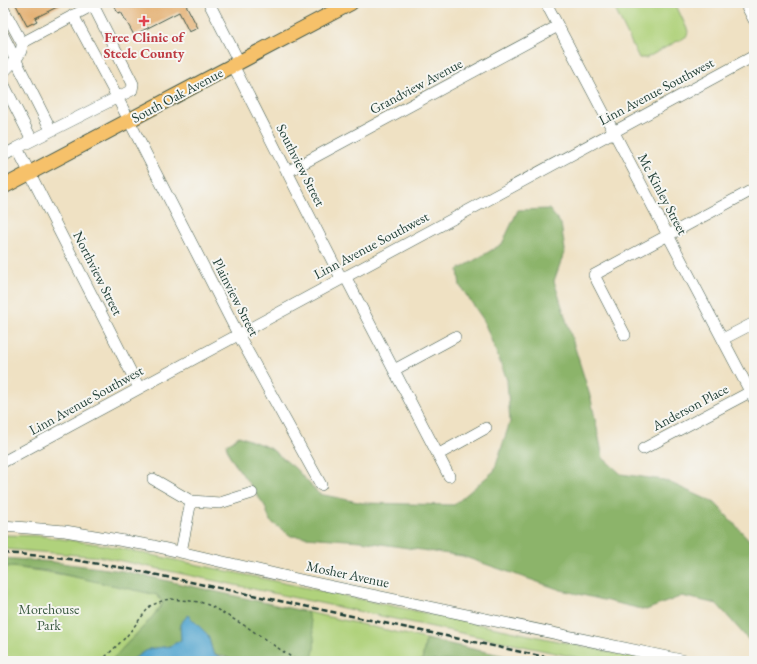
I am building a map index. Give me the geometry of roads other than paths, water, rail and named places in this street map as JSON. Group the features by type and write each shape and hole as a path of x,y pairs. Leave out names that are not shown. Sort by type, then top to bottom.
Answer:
{"main road":[{"name":"South Oak Avenue","path":"3,187 351,3"}],"street":[{"name":"Southview Street","path":"209,3 287,172 439,454 449,476"},
{"name":"Mc Kinley Street","path":"546,3 752,395"},
{"path":"745,3 754,20"},
{"path":"3,156 51,130 132,90 133,84 93,5 22,43"},
{"path":"3,8 22,43 21,52 3,73"},
{"name":"Plainview Street","path":"74,15 118,97 238,334 321,485"},
{"name":"Grandview Avenue","path":"287,172 558,26"},
{"path":"3,35 6,50 15,60 51,130"},
{"name":"Linn Avenue Southwest","path":"3,462 754,56"},
{"path":"3,83 32,140"},
{"name":"Northview Street","path":"17,148 139,388"},
{"path":"626,335 594,275 754,189"},
{"path":"723,339 754,322"},
{"path":"394,370 455,337"},
{"name":"Anderson Place","path":"643,449 752,395"},
{"path":"439,454 486,428"},
{"path":"153,479 191,501 220,503 252,493"},
{"path":"181,552 191,501"},
{"name":"Mosher Avenue","path":"3,526 96,535 686,661"}],"water":[{"path":"188,615 208,635 213,653 222,658 243,661 130,661 149,649 170,646 181,640 180,624"}],"railway":[{"path":"3,553 57,557 129,569 564,661"}],"place":[{"name":"Free Clinic of Steele County","path":"144,21"}],"park label":[{"name":"Morehouse Park","path":"49,618"}]}
